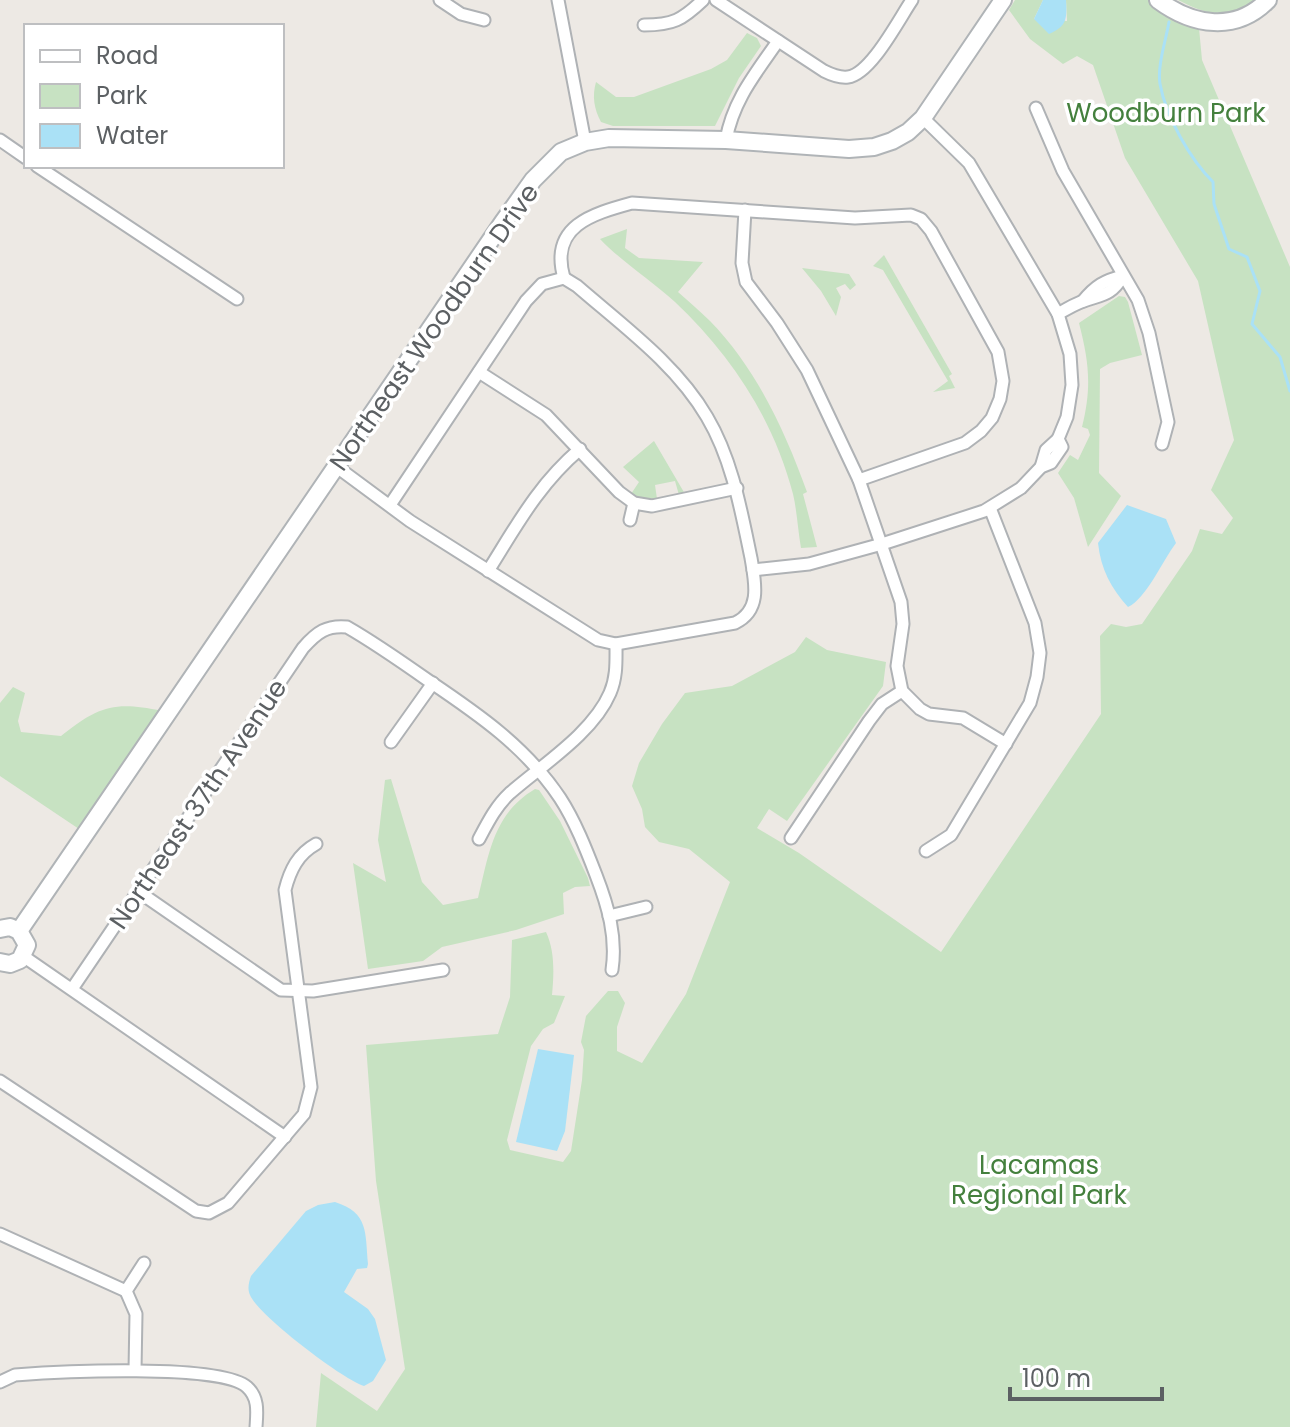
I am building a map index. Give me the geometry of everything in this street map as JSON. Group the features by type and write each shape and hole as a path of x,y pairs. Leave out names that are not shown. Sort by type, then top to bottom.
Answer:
{"street":[{"path":"440,0 461,14 484,20"},
{"path":"558,0 585,142"},
{"path":"644,25 668,25 687,15 703,0"},
{"path":"716,0 835,76 848,77 867,68 912,0"},
{"name":"Northeast Woodburn Drive","path":"19,931 533,180 561,152 585,142 609,138 726,140 849,149 874,147 908,132 923,118 1003,0"},
{"path":"1158,0 1180,15 1196,21 1222,23 1257,11 1268,0"},
{"path":"726,140 739,98 778,41"},
{"path":"1036,108 1063,171 1138,300 1149,333 1168,422 1162,444"},
{"path":"753,570 809,564 882,544 990,508 1021,488 1041,467 1051,463 1062,447 1058,439 1067,417 1072,385 1070,354 1058,314 969,163 923,118"},
{"path":"0,140 24,157"},
{"path":"40,168 237,299"},
{"path":"564,278 560,265 563,243 578,224 596,213 643,202 855,218 911,215 921,219 931,231 998,352 1003,381 1000,399 992,418 965,443 859,480"},
{"path":"745,210 742,263 746,282 794,347 859,480 901,602 903,624 897,666 902,691 929,714 963,718 1006,744"},
{"path":"1058,314 1083,301 1093,288 1106,280 1123,276"},
{"path":"337,467 410,521 583,633 616,644 735,623 750,611 756,596 737,488 708,418 666,363 564,278 549,280 537,288 390,505"},
{"path":"479,372 546,415 619,492 634,503 652,506 737,488"},
{"path":"488,571 554,471 580,449"},
{"path":"630,520 634,503"},
{"path":"926,851 951,835 1030,703 1040,653 1035,623 990,508"},
{"name":"Northeast 37th Avenue","path":"72,989 314,636 330,626 347,627 433,683"},
{"path":"479,839 491,815 509,795 589,724 610,694 617,670 616,644"},
{"path":"391,742 433,683 496,727 560,798 584,843 609,916 615,950 612,970"},
{"path":"791,838 869,721 882,704 902,691"},
{"path":"0,1081 196,1211 209,1213 228,1203 304,1114 311,1087 285,890 296,861 316,844"},
{"path":"139,892 273,986 297,992 443,970"},
{"path":"609,916 646,907"},
{"path":"0,929 10,927 19,931 27,945 23,956 15,963 0,962"},
{"path":"23,956 285,1137"},
{"path":"0,1234 126,1291 136,1314 135,1370"},
{"path":"126,1291 144,1263"},
{"path":"0,1382 15,1375 135,1370 229,1378 248,1388 257,1404 256,1427"}],"green space":[{"name":"Lacamas Regional Park","path":"1015,0 1043,0 1034,19 1067,21 1066,0 1149,0 1199,28 1202,60 1290,267 1290,1427 316,1427 321,1373 377,1411 405,1369 376,1181 366,1045 498,1034 510,997 512,940 546,932 552,955 552,995 565,996 554,1023 543,1029 531,1046 507,1140 510,1150 563,1162 571,1151 582,1080 584,1050 581,1042 586,1016 608,991 618,991 625,1003 617,1027 617,1051 642,1063 686,994 730,882 689,849 659,842 645,827 642,809 632,786 639,763 685,693 732,686 795,652 806,637 827,650 886,662 883,686 787,821 769,809 757,828 799,853 941,952 1101,714 1100,636 1111,624 1126,627 1142,624 1192,551 1200,529 1222,534 1233,518 1211,490 1234,440 1198,281 1125,158 1093,65 1077,56 1063,64 1030,39 1009,10"},
{"path":"1178,0 1258,0 1239,12 1219,14"},
{"path":"747,33 757,38 761,46 739,78 715,126 613,126 601,122 594,102 596,82 616,97 634,97 711,69 727,60"},
{"path":"627,229 625,248 639,258 703,262 678,292 726,339 768,401 807,492 803,494 817,547 801,548 794,501 774,439 732,366 675,302 600,239"},
{"path":"884,255 952,374 949,376 955,388 933,392 948,381 883,270 873,266"},
{"path":"802,268 849,274 856,285 850,290 845,284 836,288 841,297 836,316 821,291"},
{"path":"1119,296 1125,297 1128,302 1142,355 1110,363 1100,369 1099,473 1121,496 1088,547 1074,498 1058,473 1070,455 1078,460 1090,435 1088,429 1082,427 1088,375 1079,323"},
{"path":"654,441 685,494 679,495 675,481 655,485 657,499 644,499 631,494 639,482 623,467"},
{"path":"13,687 25,693 18,721 21,732 61,736 86,718 108,708 131,706 162,711 82,831 0,776 0,703"},
{"path":"391,779 422,882 443,905 478,898 501,823 521,799 535,789 539,790 560,821 590,886 575,887 563,893 564,914 516,930 442,947 423,961 368,969 353,863 386,882 378,840 385,780"}],"water":[{"path":"1043,0 1066,0 1065,21 1049,34 1034,19"},
{"path":"1127,505 1166,519 1176,543 1148,588 1128,607 1108,578 1098,543"},
{"path":"538,1049 574,1055 565,1131 557,1151 516,1142"},
{"path":"335,1202 354,1212 363,1225 367,1268 357,1269 344,1292 368,1309 375,1319 386,1360 373,1381 364,1386 338,1372 284,1331 256,1304 249,1290 251,1276 306,1211"}],"waterway":[{"path":"1169,22 1160,69 1163,97 1180,137 1213,182 1214,204 1229,249 1247,257 1260,291 1252,324 1280,357 1290,391"}],"park label":[{"name":"Woodburn Park","path":"1166,113"}]}
